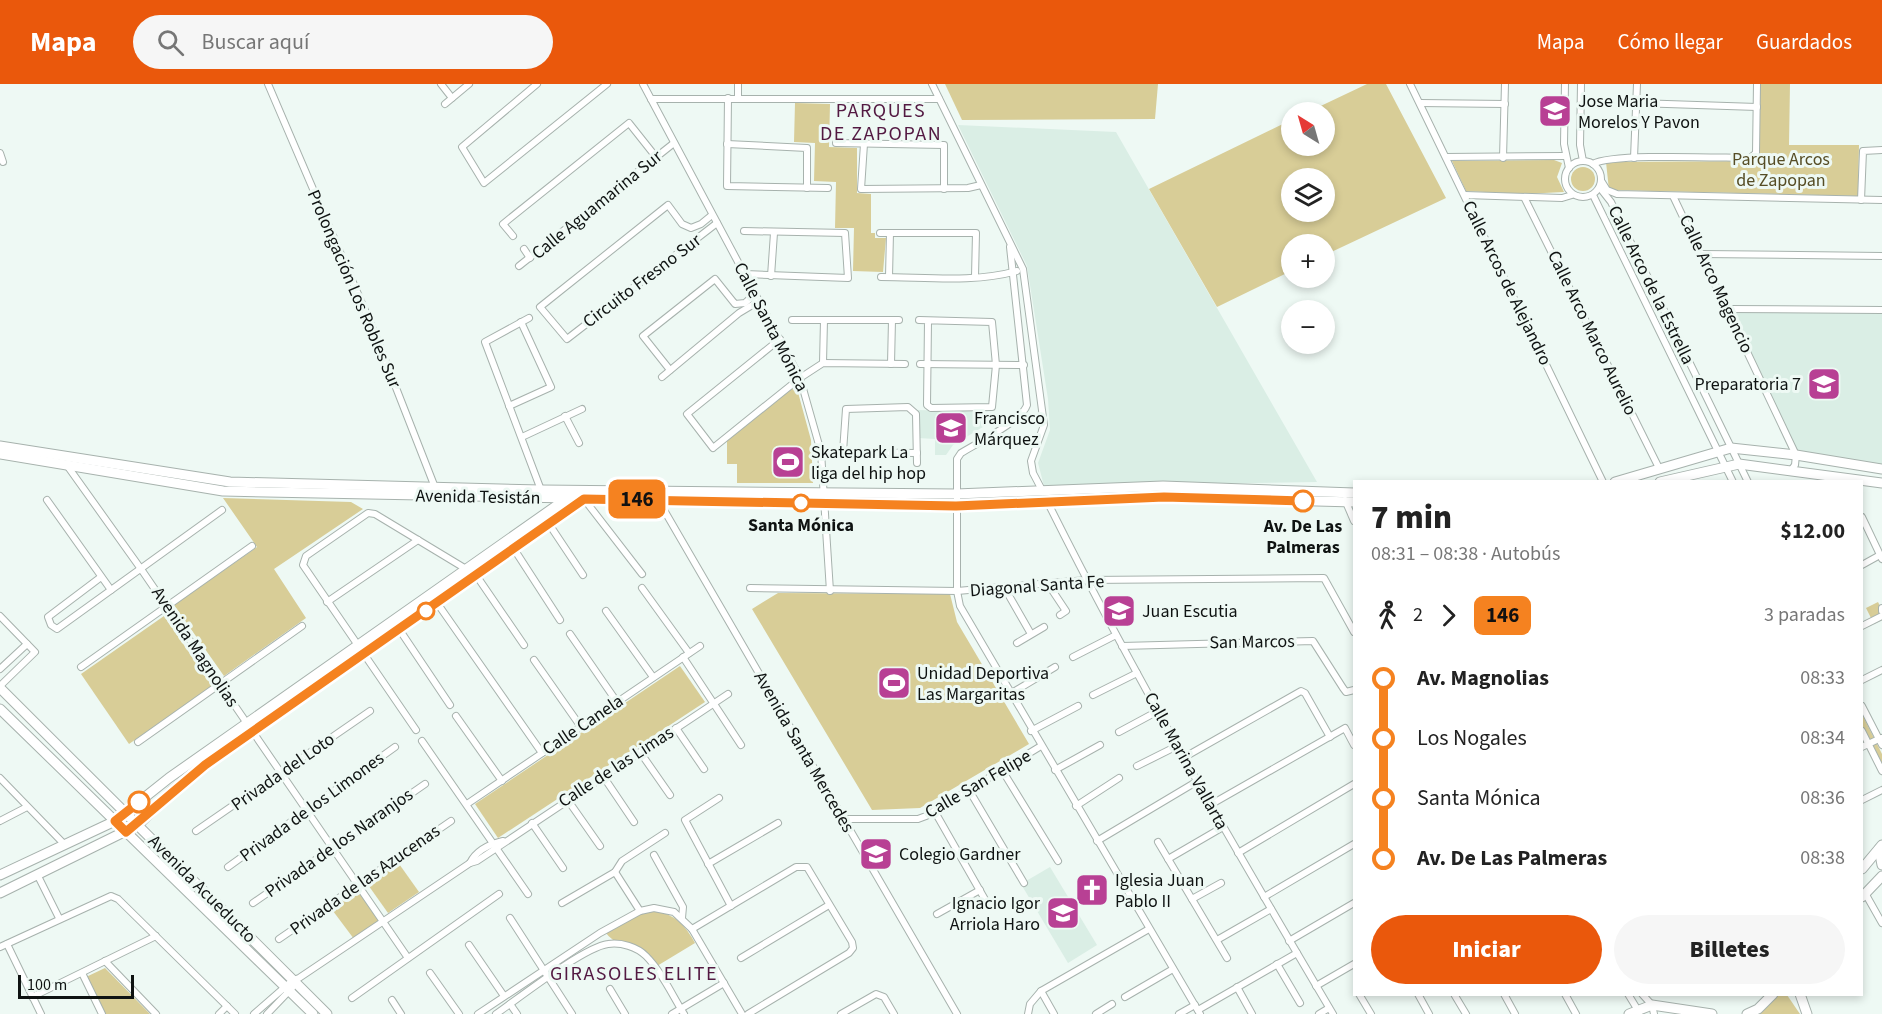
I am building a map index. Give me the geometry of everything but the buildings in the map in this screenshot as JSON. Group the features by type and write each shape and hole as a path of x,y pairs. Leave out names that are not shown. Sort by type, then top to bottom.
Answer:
{"street":[{"name":"Prolongación Los Robles Sur","path":"268,84 373,329 437,491"},
{"path":"441,84 452,98"},
{"path":"445,104 469,84"},
{"path":"537,84 462,147 484,183 607,84"},
{"name":"Calle Santa Mónica","path":"643,84 800,378 821,452 830,591"},
{"path":"738,84 738,97"},
{"name":"Calle Marina Vallarta","path":"932,84 1023,269 1044,425 1031,461 1033,473 1116,635 1196,782 1331,1011"},
{"name":"Calle Arcos de Alejandro","path":"1410,84 1602,480"},
{"path":"1503,158 1505,84"},
{"path":"1565,84 1565,156 1569,168 1565,185 1572,195"},
{"path":"1581,84 1580,145 1583,161"},
{"path":"1634,158 1637,84"},
{"path":"1593,164 1600,160 1634,158 1750,158 1756,153 1757,84"},
{"path":"651,99 738,97 939,99"},
{"path":"728,98 727,186 828,188"},
{"path":"1637,103 1757,107"},
{"path":"1420,104 1504,104"},
{"path":"513,236 503,224 629,123 656,157"},
{"name":"Calle Aguamarina Sur","path":"519,266 674,143"},
{"path":"836,143 944,145 944,189"},
{"path":"727,144 807,148 807,188"},
{"path":"864,144 861,189 944,189 981,185"},
{"path":"1862,200 1863,151 1882,150"},
{"path":"0,153 3,162"},
{"path":"1446,156 1503,158 1565,156"},
{"path":"1569,168 1583,161 1593,164 1598,168 1601,185 1617,194 1674,198 1882,200"},
{"path":"1465,195 1562,198 1572,195 1586,198 1593,195 1601,185"},
{"name":"Calle Arco de la Estrella","path":"1601,185 1747,480"},
{"name":"Calle Arco de la Estrella","path":"1593,195 1732,480"},
{"name":"Calle Arco Marco Aurelio","path":"1524,197 1659,468"},
{"name":"Calle Arco Magencio","path":"1674,198 1796,455"},
{"name":"Circuito Fresno Sur","path":"712,214 701,224 691,228 682,224 668,205 540,307 567,339 717,223"},
{"path":"744,231 844,233 848,278 745,274"},
{"path":"771,276 774,232"},
{"path":"880,233 976,233 975,277"},
{"path":"889,277 890,233"},
{"path":"1009,241 1027,405 1025,411 1015,419 961,453 956,466 957,591 965,618 1197,1010"},
{"path":"524,249 530,258"},
{"path":"1702,254 1882,256"},
{"path":"881,277 975,277 1023,269"},
{"path":"670,370 643,336 715,279 735,304 745,303 755,294"},
{"path":"662,377 739,314 759,301"},
{"path":"1728,309 1882,310"},
{"path":"529,318 485,342 540,490"},
{"path":"792,320 895,320 891,364"},
{"path":"823,363 824,320"},
{"path":"919,320 992,322 996,365 994,402 988,409 931,408 927,401 924,364 928,321"},
{"path":"509,406 551,387 520,322"},
{"path":"780,339 687,414 713,448 800,378 823,363 905,364"},
{"path":"924,364 1024,365"},
{"path":"1027,405 1042,404"},
{"path":"843,452 846,409 908,407 916,414 917,463"},
{"path":"522,437 582,409"},
{"path":"565,416 579,443"},
{"name":"Avenida Tesistán","path":"0,446 223,491 307,488 437,491 540,490 657,499 956,506 1164,497 1352,498"},
{"path":"1621,480 1731,448 1796,455 1882,469"},
{"path":"821,452 917,453"},
{"name":"Avenida Tesistán","path":"0,454 63,460"},
{"path":"1792,470 1796,455"},
{"name":"Avenida Magnolias","path":"63,460 141,568 408,958"},
{"path":"1676,480 1738,464 1792,470 1844,480"},
{"path":"1863,482 1882,483"},
{"path":"0,875 126,814 153,790 202,761 363,655 549,524 582,494 598,489 956,494 1163,486 1352,498"},
{"name":"Avenida Santa Mercedes","path":"652,489 957,1014"},
{"name":"Avenida Tesistán","path":"437,491 566,499 582,494"},
{"path":"582,494 642,574"},
{"path":"250,728 357,646 566,499"},
{"path":"47,501 111,590"},
{"path":"101,578 48,617 51,625 57,629 222,510"},
{"path":"416,730 327,602 302,561 368,513 375,514 476,575 524,645"},
{"path":"1863,519 1881,557 1863,564"},
{"path":"549,524 583,575"},
{"path":"327,602 418,540"},
{"path":"81,667 252,546"},
{"path":"514,549 560,620"},
{"name":"Diagonal Santa Fe","path":"750,588 830,591 957,591 1087,580 1324,578 1353,630"},
{"path":"1048,584 1066,612 1060,615"},
{"path":"1004,587 1031,634"},
{"path":"642,588 686,655 713,704 741,745"},
{"path":"431,594 542,753"},
{"path":"606,611 653,677"},
{"path":"0,616 35,652 0,687"},
{"path":"1863,626 1882,616"},
{"path":"138,742 302,626"},
{"path":"1017,643 1044,627"},
{"path":"399,629 450,705"},
{"path":"570,634 617,702"},
{"path":"1073,657 1116,635"},
{"name":"San Marcos","path":"1122,646 1313,641 1346,692 1353,690"},
{"path":"0,669 27,644"},
{"name":"Calle Canela","path":"467,804 700,646"},
{"path":"534,660 581,727"},
{"path":"1010,694 1055,667"},
{"path":"1863,680 1882,670"},
{"path":"1093,695 1137,673"},
{"name":"Avenida Acueducto","path":"0,687 296,980 327,1014"},
{"path":"1183,758 1301,691 1305,693 1329,737"},
{"name":"Calle de las Limas","path":"287,989 296,980 470,862 473,856 504,841 729,693"},
{"path":"1031,731 1078,706"},
{"path":"1863,708 1881,740 1865,746 1882,771"},
{"name":"Avenida Acueducto","path":"0,709 313,1014"},
{"name":"Privada del Loto","path":"196,831 370,711"},
{"path":"1119,732 1158,711"},
{"path":"456,716 502,781"},
{"path":"676,728 705,769"},
{"path":"1210,805 1345,728 1353,743"},
{"path":"422,741 528,894"},
{"path":"1055,770 1100,745"},
{"path":"1137,766 1177,746"},
{"name":"Privada de los Limones","path":"228,867 395,747"},
{"name":"Calle San Felipe","path":"842,819 918,819 935,812 1041,747"},
{"path":"640,752 669,795"},
{"path":"0,893 138,825 202,761"},
{"path":"1002,770 1058,861"},
{"path":"603,776 634,822"},
{"path":"0,778 65,845"},
{"path":"1076,806 1119,778"},
{"path":"1097,842 1196,782"},
{"name":"Privada de los Naranjos","path":"253,903 425,784"},
{"path":"1238,853 1353,785"},
{"path":"153,790 162,800"},
{"path":"969,790 1024,883"},
{"path":"1863,800 1882,790"},
{"path":"719,798 688,816 686,825 731,906"},
{"path":"567,799 600,846"},
{"path":"0,821 27,807"},
{"path":"935,812 987,903"},
{"name":"Privada de las Azucenas","path":"279,939 451,820"},
{"path":"532,823 563,868"},
{"path":"708,864 778,823"},
{"path":"1168,859 1223,827"},
{"path":"562,903 615,872 629,856 665,833"},
{"path":"1158,842 1227,958"},
{"path":"1264,897 1353,845"},
{"path":"1881,847 1882,865"},
{"path":"1863,868 1881,847"},
{"path":"654,855 684,906 682,918"},
{"path":"692,929 796,867 807,867 852,942 853,948 849,953 748,1014"},
{"path":"615,872 640,910"},
{"path":"38,876 59,918"},
{"path":"1882,876 1863,895 1882,923"},
{"path":"1192,900 1221,883"},
{"path":"938,914 980,890"},
{"path":"352,998 499,894"},
{"path":"41,1014 3,945 102,898 111,896 118,899 236,1014"},
{"path":"1289,940 1353,904"},
{"path":"741,958 829,905"},
{"path":"478,1014 543,969 640,910 665,909 682,918 692,929 742,1014"},
{"path":"1217,940 1271,909"},
{"path":"510,918 572,1014"},
{"path":"1028,1014 1030,1004 1041,991 1149,929"},
{"path":"32,997 156,936"},
{"path":"496,1014 597,947 617,944 635,948 652,962 682,1012"},
{"path":"469,945 504,996"},
{"path":"1179,1014 1197,1010 1297,953"},
{"path":"105,961 156,1014"},
{"path":"1277,964 1300,1003"},
{"path":"1316,986 1353,965"},
{"path":"1125,997 1173,969"},
{"path":"82,973 102,1014"},
{"path":"430,973 459,1014"},
{"path":"672,1014 682,1012 724,983"},
{"path":"1238,987 1252,1014"},
{"path":"254,1014 287,989"},
{"path":"267,1014 287,989"},
{"path":"610,989 625,1014"},
{"path":"1041,991 1054,1014"},
{"path":"843,1014 876,994 884,998 894,1014"},
{"path":"1360,996 1371,1014"},
{"path":"1419,996 1429,1014"},
{"path":"1455,996 1466,1014"},
{"path":"1505,996 1515,1014"},
{"path":"1566,996 1576,1014"},
{"path":"1629,996 1635,1013 1653,1010 1712,1014"},
{"path":"1643,996 1653,1010"},
{"path":"1747,1014 1758,1011 1767,996"},
{"path":"1800,999 1807,1014"},
{"path":"392,1000 401,1014"},
{"path":"510,1004 517,1014"},
{"path":"1096,1014 1112,1004"},
{"path":"219,1014 226,1006"},
{"path":"1319,1014 1331,1011"}],"shaded area":[{"path":"958,125 1116,132 1317,482 1044,486 1038,463 1050,430 1048,399 1027,266"},
{"name":"Preparatoria 7","path":"1730,311 1882,313 1882,468 1799,455"},
{"path":"918,410 995,412 996,419 953,445 946,455 935,455 935,439 918,438"},
{"path":"1050,867 1097,945 1068,963 1021,884"}],"green space":[{"path":"945,84 1158,84 1155,119 962,120"},
{"path":"1367,84 1386,84 1446,198 1335,250 1335,234 1281,234 1281,276 1217,307 1149,189 1281,125 1281,156 1335,156 1335,102 1329,102"},
{"name":"Parque Arcos de Zapopan","path":"1759,84 1790,84 1789,145 1859,145 1858,196 1609,190 1606,162 1757,161"},
{"path":"795,103 830,104 829,147 857,148 857,193 871,194 871,233 875,233 875,238 886,238 883,272 853,271 854,228 835,228 836,182 814,181 815,143 794,142"},
{"path":"1554,160 1562,163 1557,177 1564,192 1524,194 1466,191 1452,161"},
{"path":"1583,167 1592,170 1595,179 1592,188 1583,191 1574,188 1571,179 1574,170"},
{"path":"796,385 811,440 813,483 737,483 737,464 727,464 727,441"},
{"path":"223,498 351,502 363,509 274,569 306,618 224,676 174,605 257,547"},
{"name":"Unidad Deportiva Las Margaritas","path":"778,593 950,594 957,622 1029,744 920,808 872,810 752,609"},
{"path":"1878,602 1882,610 1882,620 1874,624 1866,608"},
{"path":"164,616 212,686 129,744 81,674"},
{"path":"680,666 705,702 498,838 475,804"},
{"path":"1863,716 1882,754 1882,765 1863,727"},
{"path":"397,861 419,892 388,913 366,882"},
{"path":"358,888 381,920 354,939 330,907"},
{"path":"654,911 668,914 679,921 695,943 657,966 652,960 611,939 606,933 641,913"},
{"path":"105,968 150,1014 105,1014 86,977"},
{"path":"1772,996 1788,996 1800,1014 1759,1014 1758,1009"}],"bus line":[{"name":"146","path":"139,802 115,821 126,832 138,825 173,790 205,765 584,499 956,506 1164,497 1303,501"}],"place":[{"name":"Jose Maria Morelos Y Pavon","path":"1555,111"},
{"name":"Preparatoria 7","path":"1824,384"},
{"name":"Francisco Márquez","path":"951,428"},
{"name":"Skatepark La liga del hip hop","path":"788,462"},
{"name":"Av. De Las Palmeras","path":"1303,501"},
{"name":"Santa Mónica","path":"801,503"},
{"name":"Juan Escutia","path":"1119,611"},
{"name":"Unidad Deportiva Las Margaritas","path":"894,683"},
{"name":"Colegio Gardner","path":"876,854"},
{"name":"Iglesia Juan Pablo II","path":"1092,890"},
{"name":"Ignacio Igor Arriola Haro","path":"1063,913"}],"district":[{"name":"PARQUES DE ZAPOPAN","path":"881,122"},
{"name":"GIRASOLES ELITE","path":"634,974"}]}
